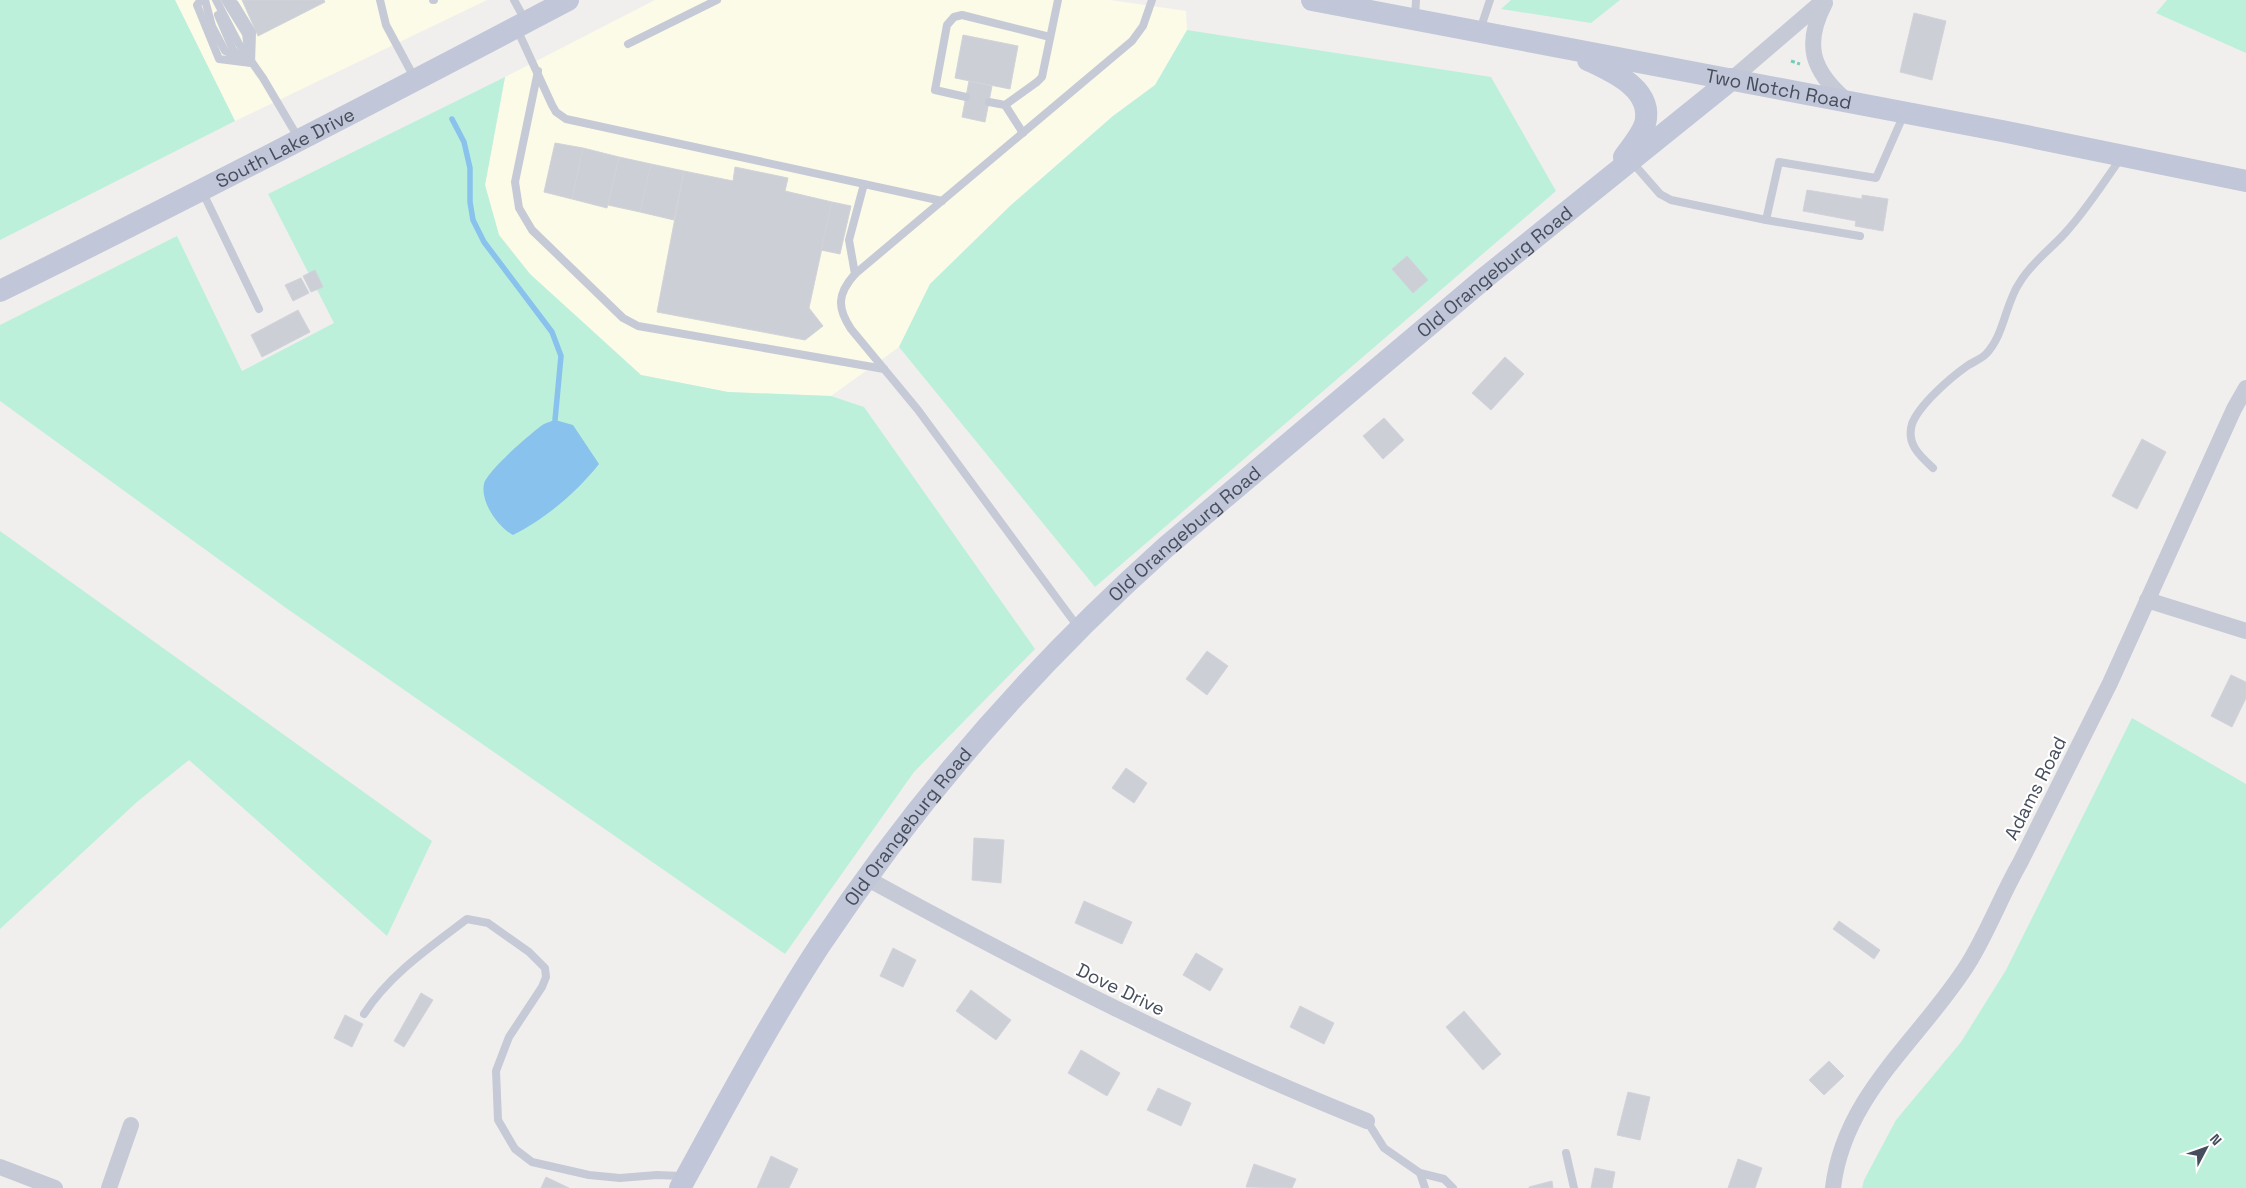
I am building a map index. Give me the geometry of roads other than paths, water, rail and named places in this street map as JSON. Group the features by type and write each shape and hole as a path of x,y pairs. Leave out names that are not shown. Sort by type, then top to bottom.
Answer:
{"street":[{"name":"South Lake Drive","path":"0,291 300,141 568,0"},
{"name":"Two Notch Road","path":"1312,0 1416,10 1480,32 1905,112 2246,181"},
{"name":"Old Orangeburg Road","path":"684,1182 759,1044 820,946 866,878 975,739 1079,628 1166,547 1486,277 1732,80 1826,0"},
{"path":"1826,0 1818,17 1814,35 1813,54 1818,69 1830,86 1846,101"},
{"path":"1560,47 1629,82 1644,102 1647,113 1644,126 1610,178"},
{"name":"Adams Road","path":"1833,1188 1842,1144 1856,1113 1874,1084 1939,1006 1968,964 2110,683 2234,409 2246,388"},
{"path":"2147,600 2246,631"},
{"name":"Dove Drive","path":"866,878 1061,982 1217,1057 1302,1095 1367,1121"},
{"path":"108,1188 131,1125"},
{"path":"0,1167 55,1188"}],"lane":[{"path":"201,0 196,5 220,59 250,63"},
{"path":"205,0 212,26 225,51 250,63"},
{"path":"212,0 233,50 250,63"},
{"path":"216,0 250,63 267,85 300,141"},
{"path":"225,0 246,34 250,63"},
{"path":"230,0 235,4 252,32 250,63"},
{"path":"380,0 389,31 415,79"},
{"path":"514,0 521,25 552,105 556,112 566,118 942,201"},
{"path":"628,44 717,0"},
{"path":"1005,106 1038,82 1042,76 1058,0"},
{"path":"1079,628 918,410 843,318 841,299 848,282 855,274 1024,134 1132,41 1143,26 1152,0"},
{"path":"1480,32 1490,0"},
{"path":"966,97 935,90 947,25 954,17 962,16 1050,36"},
{"path":"538,71 515,182 519,208 532,230 623,318 638,326 884,369"},
{"path":"989,102 1005,106 1024,134"},
{"path":"1766,220 1779,162 1876,178 1905,112"},
{"path":"1933,468 1916,452 1911,441 1912,426 1917,414 1960,372 1986,354 1996,340 2018,284 2028,270 2066,232 2091,201 2122,156"},
{"path":"1631,161 1647,182 1660,194 1671,200 1766,220 1860,236"},
{"path":"855,274 849,240 864,184"},
{"path":"202,191 259,309"},
{"path":"364,1014 384,987 436,942 467,920 488,923 529,952 545,968 546,977 542,987 509,1037 496,1071 498,1120 515,1148 532,1162 589,1175 620,1178 657,1174 684,1182"},
{"path":"1367,1121 1384,1148 1420,1173 1444,1179 1454,1188"},
{"path":"1566,1153 1574,1188"},
{"path":"1420,1173 1425,1188"}],"water":[{"path":"555,420 573,425 599,464 560,504 525,529 513,535 496,520 487,506 483,491 484,484 501,462 521,443 544,424"}],"waterway":[{"path":"452,119 464,142 470,168 470,202 473,220 484,242 552,332 561,356 555,420"}]}
